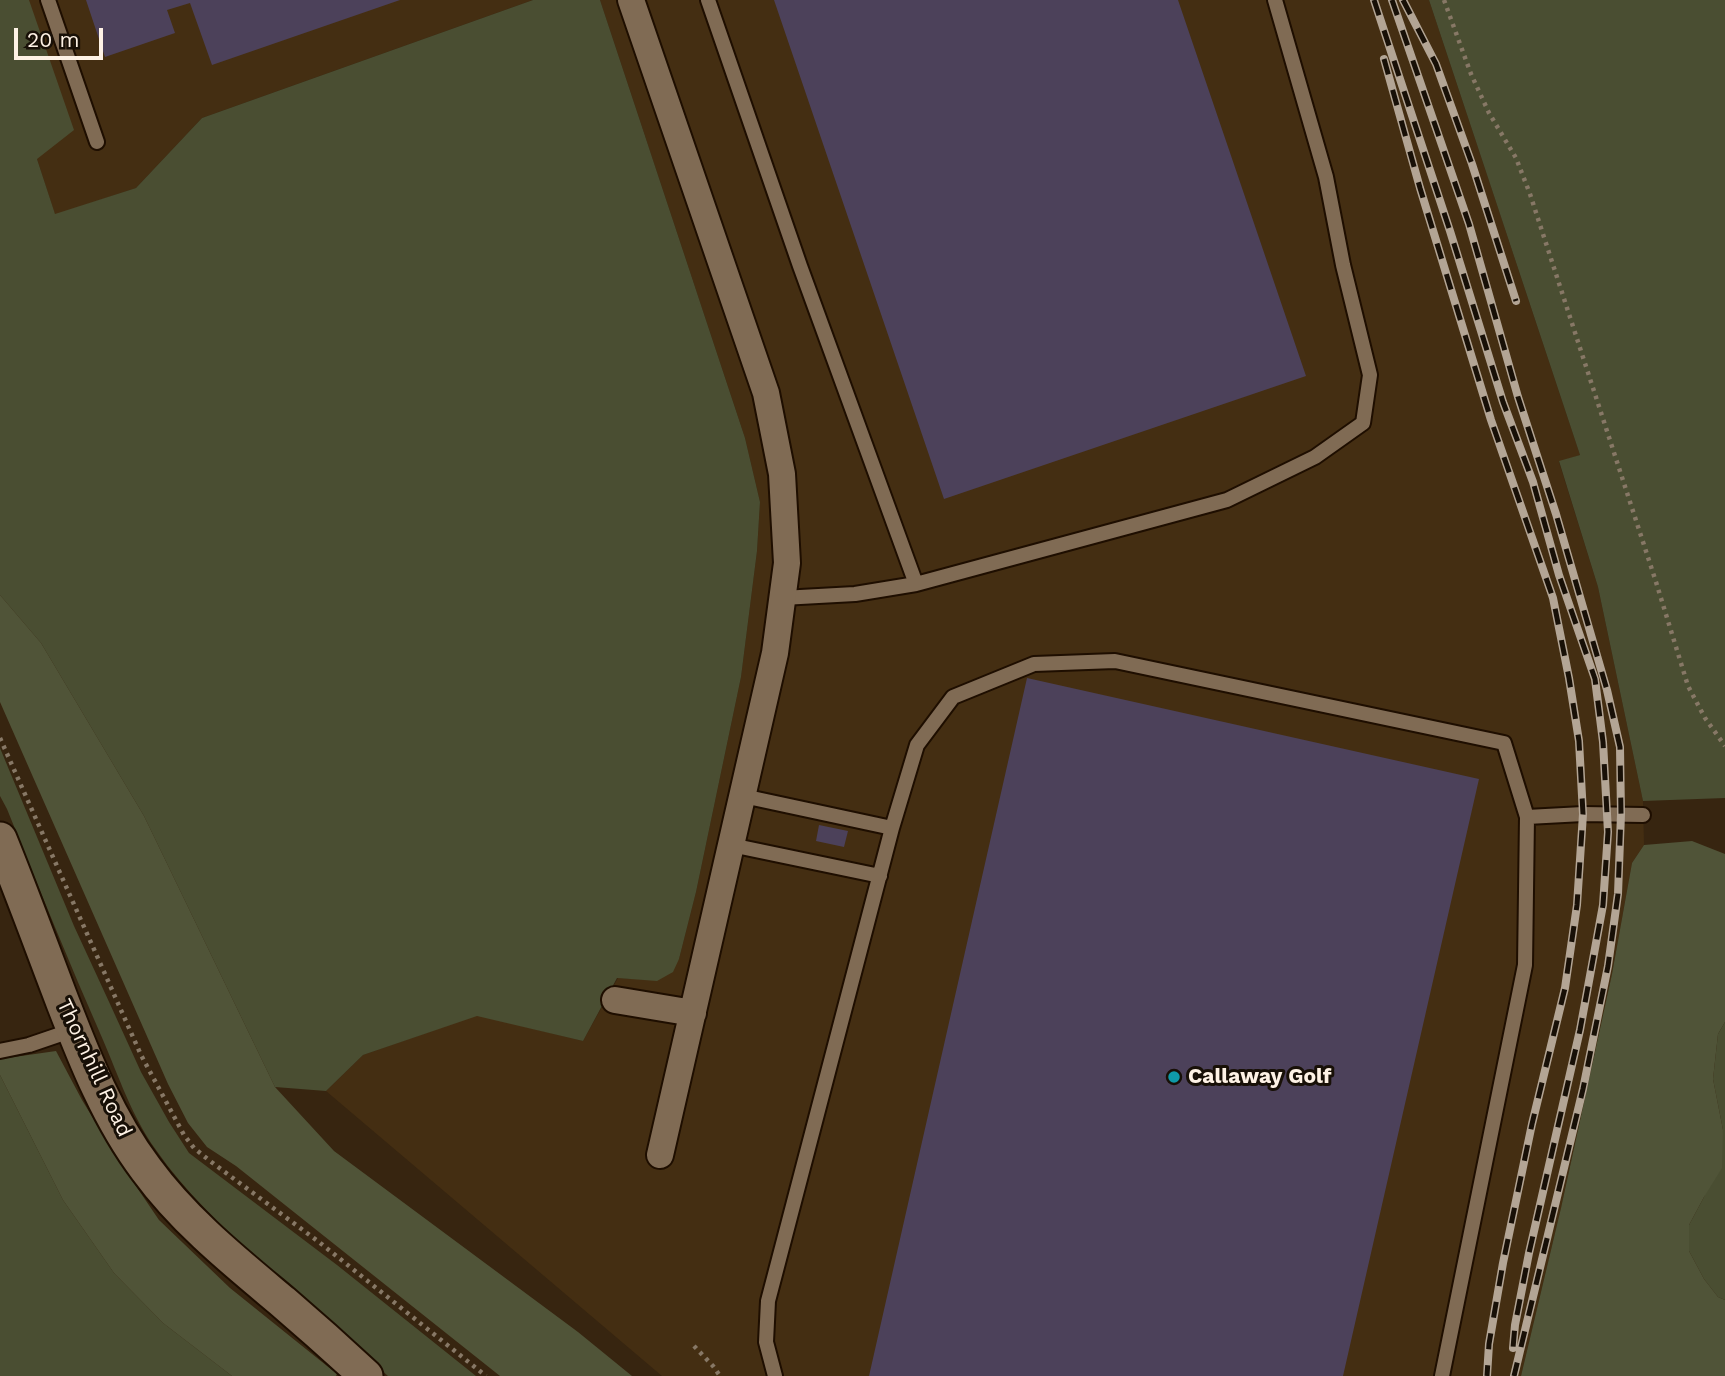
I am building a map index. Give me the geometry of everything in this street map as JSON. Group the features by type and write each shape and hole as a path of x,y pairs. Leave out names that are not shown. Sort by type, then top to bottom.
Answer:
{"street":[{"path":"631,0 766,393 782,474 787,563 775,653 660,1156"},
{"name":"Thornhill Road","path":"0,839 74,1030 110,1112 144,1166 190,1220 222,1252 366,1376"},
{"path":"615,1000 693,1013"}],"lane":[{"path":"48,0 97,142"},
{"path":"708,0 800,266 916,584"},
{"path":"782,598 855,594 916,584 1227,500 1315,457 1363,423 1370,375 1343,265 1326,177 1275,0"},
{"path":"775,1376 766,1342 768,1301 892,828 917,745 953,698 1034,664 1115,661 1504,743 1527,817 1525,965 1441,1376"},
{"path":"743,796 892,828"},
{"path":"1527,817 1643,815"},
{"path":"732,845 880,876"},
{"path":"0,1051 29,1045 74,1030"}],"path":[{"path":"1444,0 1471,74 1489,113 1516,158 1530,194 1688,686 1705,718 1725,746"},
{"path":"0,738 141,1055 189,1142 486,1376"},
{"path":"694,1346 720,1376"}],"shaded area":[{"path":"29,0 533,0 202,118 136,188 55,215 37,159"},
{"path":"600,0 1429,0 1580,455 1559,462 1598,587 1643,801 1644,845 1632,863 1612,974 1521,1376 662,1376 326,1091 363,1055 477,1015 583,1041 618,978 657,980 679,959 696,892 741,677 757,551 760,502 745,438"}],"green space":[{"path":"0,0 29,0 74,130 37,159 55,214 136,188 202,118 533,0 600,0 745,438 760,502 757,551 741,677 696,892 679,959 673,972 657,981 617,978 583,1041 477,1016 363,1055 326,1091 275,1087 144,816 41,643 0,595"},
{"path":"1429,0 1725,0 1725,798 1643,801 1598,587 1559,461 1580,455"},
{"path":"0,595 41,643 144,816 275,1087 334,1151 578,1332 632,1376 500,1376 236,1166 207,1147 188,1123 168,1084 0,702"},
{"path":"0,748 74,926 141,1072 189,1153 337,1265 476,1376 388,1376 233,1236 192,1195 167,1165 147,1137 127,1096 0,796"},
{"path":"1692,841 1725,854 1725,1022 1718,1034 1713,1079 1723,1130 1722,1168 1689,1225 1689,1251 1704,1279 1718,1297 1725,1300 1725,1376 1521,1376 1612,974 1632,863 1644,845"},
{"path":"1725,1022 1725,1300 1718,1297 1704,1279 1689,1251 1689,1225 1704,1197 1723,1130 1713,1079 1718,1034"},
{"path":"56,1051 121,1164 159,1220 230,1288 337,1374 336,1376 232,1376 163,1323 114,1273 63,1200 0,1075 0,1059"},
{"path":"0,1075 63,1200 114,1273 163,1323 232,1376 0,1376"}],"building":[{"path":"86,0 400,0 212,65 190,3 167,10 175,33 105,57"},
{"path":"774,0 1178,0 1306,376 944,499"},
{"name":"Callaway Golf","path":"1027,678 1479,779 1343,1376 869,1376"},
{"path":"819,825 848,831 844,847 816,841"}],"railway":[{"path":"1374,0 1595,679 1603,742 1608,832 1603,905 1580,1030 1529,1253 1513,1348"},
{"path":"1392,0 1469,224 1518,397 1556,514 1607,690 1620,747 1618,894 1608,966 1583,1089 1514,1376"},
{"path":"1403,0 1436,64 1472,164 1516,301"},
{"path":"1384,59 1420,188 1491,420 1553,598 1579,741 1583,814 1577,905 1565,988 1532,1124 1503,1263 1489,1344 1487,1376"}],"place":[{"name":"Callaway Golf","path":"1174,1077"}]}
